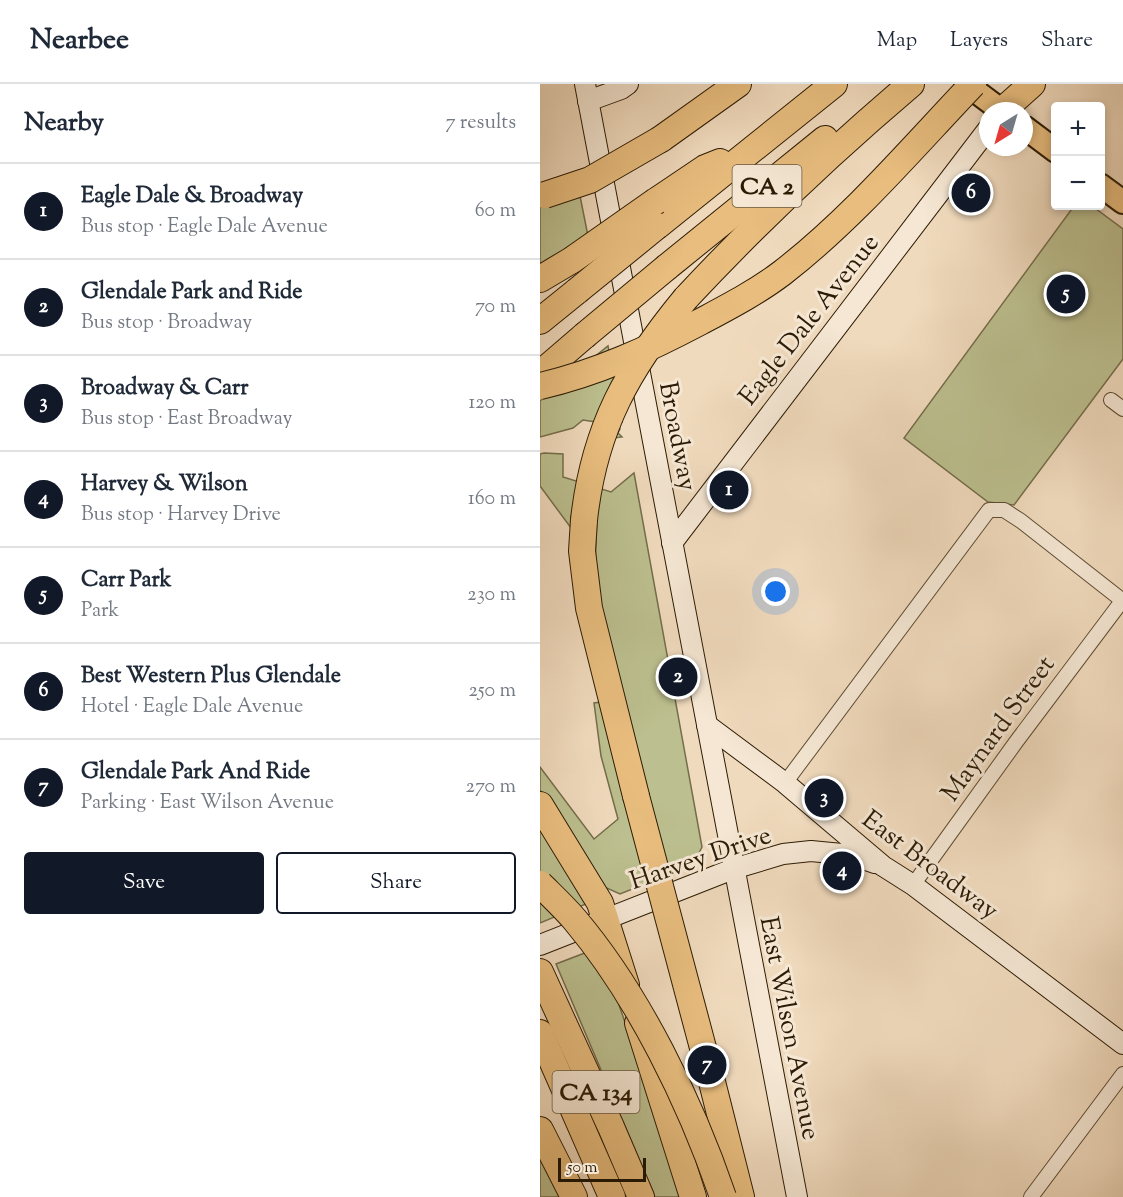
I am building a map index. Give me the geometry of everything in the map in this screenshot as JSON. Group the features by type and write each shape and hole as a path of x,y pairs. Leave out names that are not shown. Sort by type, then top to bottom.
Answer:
{"highway":[{"path":"542,196 590,180 661,139 738,84"},
{"name":"CA 2","path":"540,321 834,84"},
{"name":"CA 2","path":"540,374 666,267 871,110 893,84"},
{"path":"741,1197 589,608 582,551 584,520 592,470 613,407 626,380 644,352 686,298 735,245 871,110 911,84"},
{"path":"540,386 619,362 736,303 781,274 837,226 973,84"},
{"path":"1012,102 1032,84"},
{"path":"540,279 572,260 705,168 751,150"},
{"path":"540,805 600,903 607,920 693,1197"},
{"path":"540,884 575,919 611,967 648,1030 679,1087 709,1155 723,1197"},
{"path":"543,990 624,1197"},
{"name":"CA 134","path":"543,990 611,1127 641,1197"},
{"path":"540,1033 612,1197"},
{"name":"CA 134","path":"540,1072 596,1197"},
{"path":"540,1130 574,1197"}],"main road":[{"path":"586,92 621,89 628,84"},
{"path":"966,84 990,102"},
{"name":"Broadway","path":"586,92 733,869"},
{"path":"1033,134 1051,147"},
{"name":"Eagle Dale Avenue","path":"672,543 979,141"},
{"path":"1105,188 1123,202"},
{"name":"East Broadway","path":"707,725 785,783 883,866 913,885 1123,1044"},
{"name":"Harvey Drive","path":"540,945 733,869 783,854 811,851 852,855 883,866"},
{"name":"East Wilson Avenue","path":"733,869 797,1197"}],"street":[{"path":"1111,400 1123,409"},
{"path":"785,783 989,510 1005,510 1122,601"},
{"name":"Maynard Street","path":"913,885 1016,742 1122,601"},
{"path":"1031,1197 1123,1074"}],"green space":[{"path":"579,191 588,236 540,269 540,203"},
{"path":"1071,210 1097,210 1123,229 1123,359 1014,505 988,502 904,438"},
{"path":"608,346 622,422 619,422 617,428 620,429 618,433 622,437 613,438 596,422 583,420 573,428 540,437 540,401"},
{"path":"540,454 563,454 563,477 611,492 634,473 702,847 693,865 620,894 602,886 540,790 540,767 594,839 618,819 601,756 594,703 601,702 604,625 595,567 597,518 574,532 540,486"},
{"path":"540,827 586,904 540,923"},
{"path":"590,951 607,970 685,1197 655,1197 556,964"},
{"path":"540,1152 563,1197 540,1197"}],"place":[{"name":"Best Western Plus Glendale","path":"971,193"},
{"name":"Carr Park","path":"1066,294"},
{"name":"Eagle Dale & Broadway","path":"729,490"},
{"name":"Glendale Park and Ride","path":"678,677"},
{"name":"Broadway & Carr","path":"824,798"},
{"name":"Harvey & Wilson","path":"842,871"},
{"name":"Glendale Park And Ride","path":"707,1065"}]}
